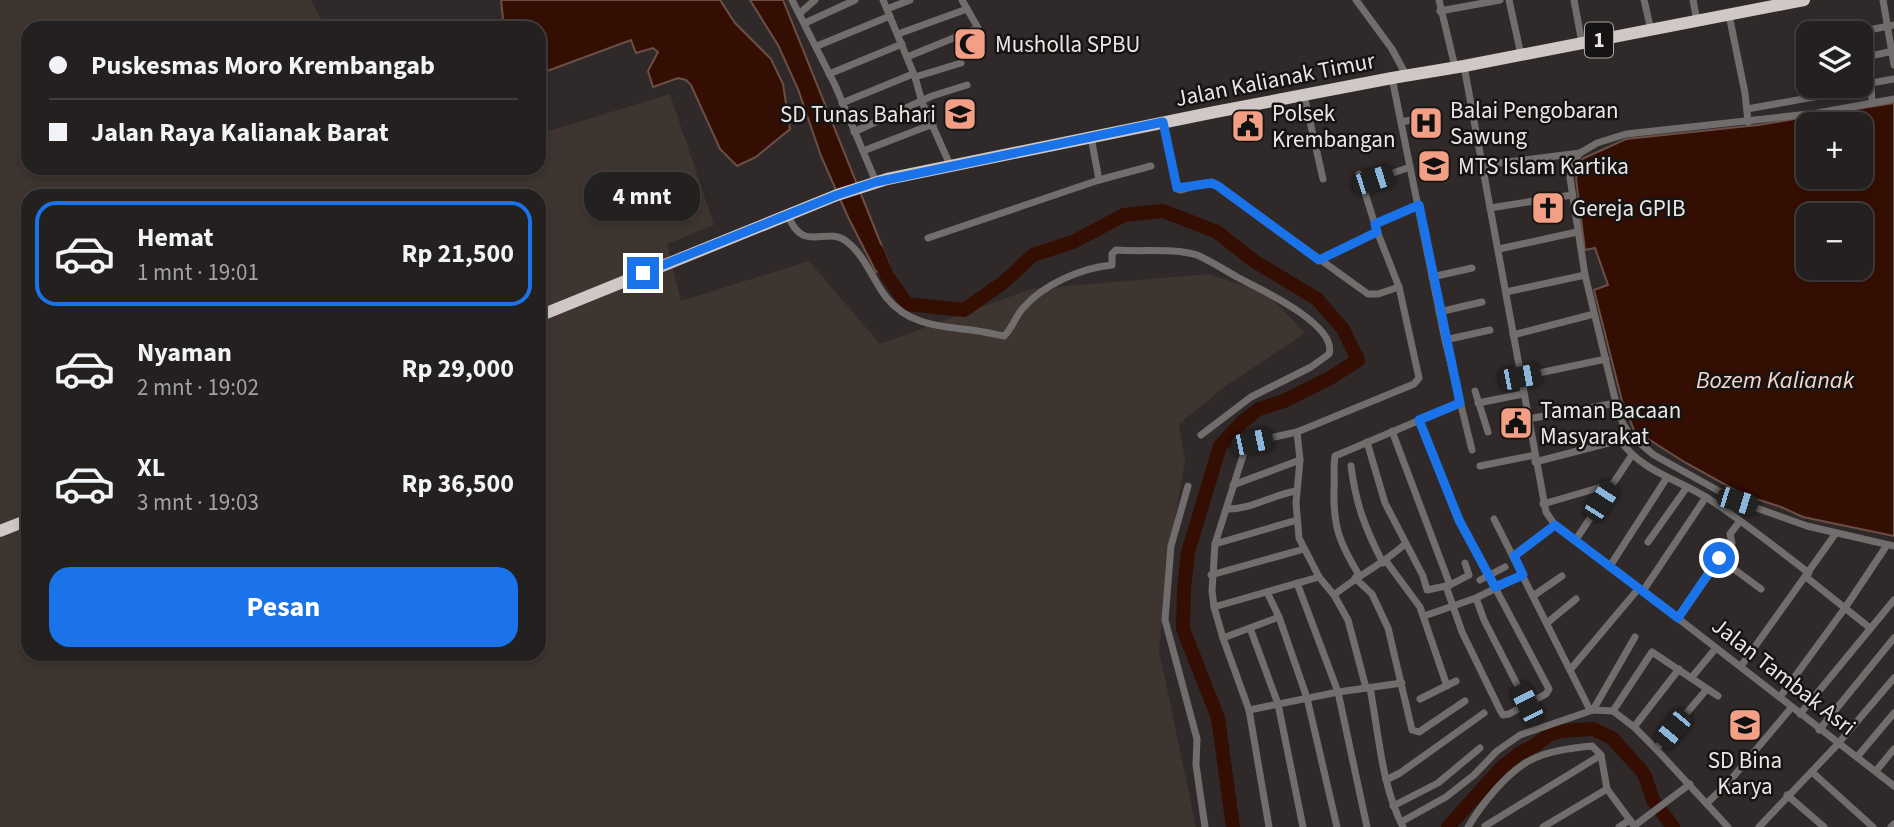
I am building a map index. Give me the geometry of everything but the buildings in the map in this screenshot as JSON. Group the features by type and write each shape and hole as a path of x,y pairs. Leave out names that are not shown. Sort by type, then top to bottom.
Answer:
{"highway":[{"name":"1","path":"1392,78 1804,0"},
{"name":"Jalan Kalianak Timur","path":"788,215 872,183 950,165 1392,78"},
{"name":"1","path":"546,313 788,215"},
{"path":"0,531 21,523"}],"street":[{"path":"793,0 817,46 863,151 872,183"},
{"path":"800,13 815,0"},
{"path":"805,23 855,0"},
{"path":"883,0 908,57 922,102 950,165"},
{"path":"817,46 910,0"},
{"path":"908,57 974,31 978,27 962,0"},
{"path":"1356,0 1392,49 1406,75"},
{"name":"Jalan Tambak Asri","path":"1438,0 1459,67 1483,165 1543,504 1555,525 1894,786"},
{"path":"1440,11 1500,0"},
{"path":"1509,0 1521,55"},
{"path":"1574,0 1582,43"},
{"path":"1644,0 1651,30"},
{"path":"1693,0 1696,21"},
{"path":"1883,0 1890,26 1894,65"},
{"path":"898,34 967,9"},
{"path":"1729,15 1745,93 1748,122"},
{"path":"829,74 902,44"},
{"path":"1873,56 1893,52"},
{"path":"842,103 914,75 961,62"},
{"path":"1392,78 1445,340 1472,450"},
{"path":"1873,83 1894,79"},
{"path":"854,132 967,85"},
{"path":"1304,94 1322,179"},
{"path":"1747,109 1809,98"},
{"path":"1872,98 1872,103"},
{"path":"1483,165 1580,152 1597,143 1634,133 1748,122 1894,99"},
{"path":"1401,122 1437,115"},
{"path":"1163,122 1177,188 1212,183 1218,186 1368,294 1378,294 1399,287"},
{"path":"863,151 933,124"},
{"path":"1091,137 1099,180"},
{"path":"1580,152 1571,170 1577,232 1616,403 1630,435 1654,456 1737,501 1807,527 1891,545 1780,697"},
{"path":"928,238 1099,180 1151,166"},
{"path":"1373,180 1410,167"},
{"path":"1269,827 1249,710 1214,607 1211,575 1215,544 1247,443 1297,432 1418,381 1420,373 1399,287 1359,174"},
{"path":"1490,208 1572,195"},
{"path":"1319,260 1419,205"},
{"path":"788,215 796,230 804,235 844,239 856,251 887,298 906,316 922,323 1004,336 1031,299 1073,276 1097,266 1112,265 1112,254 1116,250 1146,253 1175,251 1197,256 1265,290 1311,320 1329,345 1329,354 1311,367 1251,397 1201,435"},
{"path":"1499,249 1577,232"},
{"path":"1432,277 1472,268"},
{"path":"1506,292 1585,275"},
{"path":"1439,312 1482,302"},
{"path":"1513,335 1594,314"},
{"path":"1445,340 1490,330"},
{"path":"1520,377 1606,359"},
{"path":"1475,391 1488,432"},
{"path":"1478,403 1523,394"},
{"path":"1460,403 1335,456 1333,507 1338,533 1357,576 1372,594 1388,628 1412,730 1415,733 1465,701"},
{"path":"1528,419 1616,403"},
{"path":"1392,431 1462,632 1503,715 1549,691 1459,520 1419,420"},
{"path":"1297,432 1300,460 1296,491 1299,538 1319,577 1334,595 1348,621 1368,688 1386,780 1393,806 1402,825 1446,797 1474,775 1497,751 1520,735 1591,710 1613,711 1634,727 1728,827"},
{"path":"1480,466 1535,459 1620,440 1630,435"},
{"path":"1620,440 1632,455 1667,479 1706,497 1740,521 1870,628"},
{"path":"1367,442 1385,503 1423,576 1427,590 1448,586 1469,575 1465,563"},
{"path":"1575,541 1632,455"},
{"path":"1233,485 1300,460"},
{"path":"1351,466 1355,498 1367,531 1385,562 1405,584 1424,616 1447,686"},
{"path":"1610,566 1667,479"},
{"path":"1543,504 1612,484"},
{"path":"1188,486 1171,546 1165,620 1197,739 1196,765 1205,827"},
{"path":"1648,542 1687,487"},
{"path":"1227,509 1241,509 1279,494 1296,491"},
{"path":"1570,670 1641,589 1706,497"},
{"path":"1494,519 1591,710"},
{"path":"1215,544 1297,520"},
{"path":"1678,618 1732,543 1730,534 1740,521"},
{"path":"1514,556 1555,525"},
{"path":"1741,666 1836,533"},
{"path":"1334,595 1357,576 1385,562 1405,544"},
{"path":"1211,575 1304,549"},
{"path":"1719,558 1761,589"},
{"path":"1480,580 1505,567"},
{"path":"1424,616 1476,598 1523,575"},
{"path":"1533,596 1562,576"},
{"path":"1214,607 1319,577"},
{"path":"1297,583 1338,692 1367,827"},
{"path":"1267,592 1279,617 1307,698 1337,827"},
{"path":"1476,598 1484,620 1527,704"},
{"path":"1547,623 1576,598"},
{"path":"1800,714 1894,600"},
{"path":"1223,638 1279,617"},
{"path":"1250,628 1278,704 1303,827"},
{"path":"1591,710 1635,637"},
{"path":"1819,730 1894,638"},
{"path":"1692,677 1716,648"},
{"path":"1613,711 1652,652 1718,696"},
{"path":"1634,727 1679,669"},
{"path":"1759,827 1839,743 1894,678"},
{"path":"1419,699 1456,681"},
{"path":"1249,710 1338,692 1402,683"},
{"path":"1656,749 1707,689"},
{"path":"1707,803 1791,708"},
{"path":"1386,780 1400,773 1484,713"},
{"path":"1857,757 1894,713"},
{"path":"1468,827 1492,794 1527,762 1592,746 1601,755 1607,789 1633,824"},
{"path":"1393,806 1438,783 1480,748"},
{"path":"1876,771 1894,749"},
{"path":"1475,815 1485,827 1601,755"},
{"path":"1812,772 1873,827"},
{"path":"1619,827 1633,824 1658,809 1690,784"},
{"path":"1543,827 1607,789"},
{"path":"1787,795 1824,827"}],"shaded area":[{"path":"0,0 311,0 322,21 21,21 21,175 546,175 546,132 670,94 714,225 667,244 681,301 809,261 880,344 1031,289 1209,274 1267,293 1305,333 1227,385 1179,424 1185,461 1171,543 1159,650 1196,827 0,827"}],"water":[{"path":"501,0 720,0 735,23 771,59 783,84 790,129 756,157 737,166 720,149 691,85 686,80 678,78 653,87 648,71 658,52 653,48 636,53 631,40 546,71 546,21 503,21"},
{"path":"750,0 783,0 889,264 876,272 821,156 798,89 778,45"},
{"name":"Bozem Kalianak","path":"1894,103 1894,536 1803,517 1744,495 1634,430 1622,401 1594,290 1608,285 1595,248 1585,250 1576,179 1582,159 1626,139 1796,119 1796,189 1873,189 1873,112 1838,112"}],"waterway":[{"path":"877,251 887,276 907,304 964,310 1004,282 1033,255 1073,242 1124,215 1163,211 1217,232 1254,261 1317,299 1343,329 1358,360 1330,378 1284,401 1259,409 1242,422 1220,446 1188,552 1183,629 1218,718 1233,827"},
{"path":"1448,827 1501,768 1520,753 1560,731 1593,729 1612,738 1640,769 1653,800 1673,827"}],"place":[{"name":"Musholla SPBU","path":"970,44"},
{"name":"SD Tunas Bahari","path":"960,114"},
{"name":"Balai Pengobaran Sawung","path":"1426,123"},
{"name":"Polsek Krembangan","path":"1248,126"},
{"name":"MTS Islam Kartika","path":"1434,166"},
{"name":"Gereja GPIB","path":"1548,208"},
{"name":"Taman Bacaan Masyarakat","path":"1516,423"},
{"name":"SD Bina Karya","path":"1745,725"}],"route":[{"path":"643,273 876,182 1163,122 1177,188 1180,190 1206,183 1218,186 1319,260 1377,232 1375,224 1419,205 1460,403 1419,420 1459,520 1495,587 1523,575 1514,556 1555,525 1678,618 1719,558"}]}
